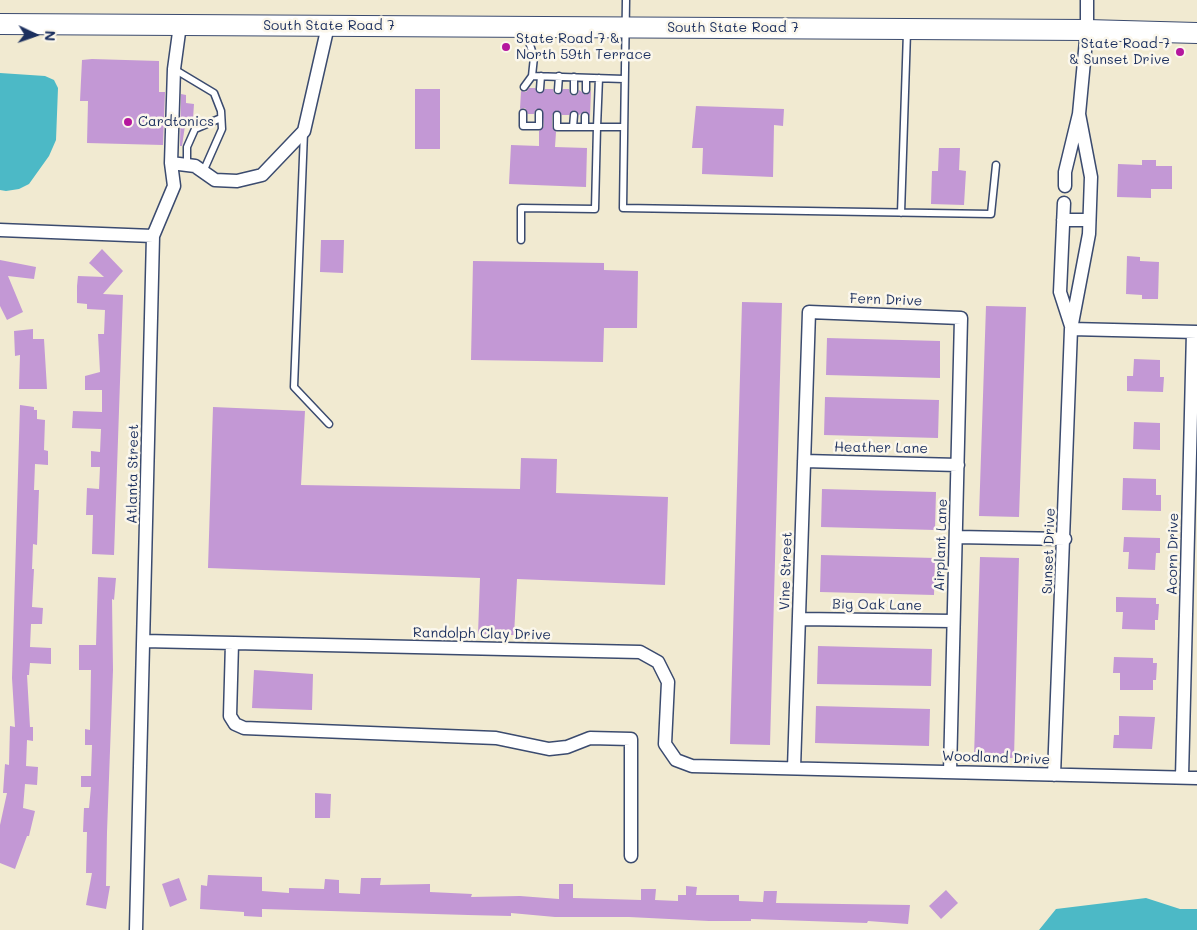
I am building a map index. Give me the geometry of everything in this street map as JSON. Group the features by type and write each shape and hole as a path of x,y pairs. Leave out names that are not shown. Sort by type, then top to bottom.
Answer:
{"main road":[{"name":"South State Road 7","path":"0,24 1087,30 1197,33"}],"street":[{"name":"Sunset Drive","path":"1065,186 1066,172 1078,114 1087,30 1087,0"},
{"name":"Atlanta Street","path":"136,930 153,236 174,186 171,163 174,69 180,25"},
{"path":"171,163 195,166 215,180 237,181 262,175 304,131 328,26"},
{"name":"Sunset Drive","path":"1054,775 1065,539 1071,329 1090,220 1091,177 1078,114"},
{"name":"Sunset Drive","path":"1064,203 1060,292 1071,329"},
{"path":"1063,220 1090,220"},
{"path":"0,230 153,236"},
{"name":"Fern Drive","path":"809,312 961,318"},
{"name":"Vine Street","path":"794,768 809,312"},
{"name":"Airplant Lane","path":"950,772 961,318"},
{"path":"1071,329 1195,332"},
{"name":"Acorn Drive","path":"1182,777 1195,332"},
{"name":"Heather Lane","path":"804,461 958,465"},
{"path":"956,537 1065,539"},
{"name":"Big Oak Lane","path":"800,619 953,621"},
{"name":"Randolph Clay Drive","path":"144,641 640,652 658,662 668,682 666,744 676,760 692,766 794,768"},
{"path":"232,643 230,716 235,724 244,728 496,738 549,750 567,747 590,738 631,739 631,856"},
{"name":"Woodland Drive","path":"794,768 1197,778"}],"lane":[{"path":"626,0 623,208 991,214 996,165"},
{"path":"524,87 532,76 534,57 525,28"},
{"path":"901,213 907,29"},
{"path":"174,69 214,93 222,128 203,172"},
{"path":"532,76 624,79"},
{"path":"540,89 541,76"},
{"path":"558,90 559,76"},
{"path":"574,77 574,91"},
{"path":"586,78 586,90"},
{"path":"520,240 521,208 595,209 600,78"},
{"path":"523,113 523,126 538,126 539,113"},
{"path":"557,115 557,127 623,127"},
{"path":"573,127 574,115"},
{"path":"585,116 585,127"},
{"path":"188,165 187,147 195,129 221,118"},
{"path":"304,131 294,387 329,424"}],"water":[{"path":"0,73 45,76 54,80 58,88 56,140 49,156 29,184 19,189 6,191 0,190"},
{"path":"1146,898 1180,909 1197,909 1197,930 1039,930 1056,909"}],"building":[{"name":"Cardtonics","path":"82,60 159,61 159,92 165,92 163,145 87,143 88,101 80,101"},
{"path":"529,88 535,88 540,94 545,89 553,89 554,93 558,95 563,89 569,89 570,94 574,96 578,94 579,90 586,95 591,91 590,116 585,111 579,115 574,110 569,115 562,115 557,110 552,115 552,127 556,132 555,147 587,148 586,187 509,184 511,145 539,146 539,131 544,126 542,109 536,109 534,114 528,114 525,108 520,109 521,91 526,92"},
{"path":"415,89 440,89 440,149 415,149"},
{"path":"181,94 186,95 186,103 194,104 193,119 186,119 182,146 180,146"},
{"path":"696,106 784,109 783,126 774,125 773,177 702,174 703,148 692,148"},
{"path":"939,148 960,148 959,170 966,171 964,205 931,204 932,171 938,171"},
{"path":"1142,160 1156,160 1156,166 1172,166 1172,189 1151,189 1151,198 1117,197 1118,164 1142,165"},
{"path":"321,240 344,240 343,273 320,272"},
{"path":"102,249 123,271 103,294 123,295 114,555 92,554 93,515 86,515 87,488 99,489 100,467 91,467 91,451 100,452 101,429 72,428 73,411 102,412 102,390 85,390 85,376 100,372 98,334 104,334 105,310 87,309 87,304 77,303 77,286 78,276 104,277 89,263"},
{"path":"1127,256 1140,257 1140,261 1159,262 1158,299 1142,299 1142,295 1126,294"},
{"path":"0,260 36,267 34,279 8,276 23,312 7,320 0,306"},
{"path":"473,261 604,263 604,270 638,271 637,328 604,328 603,362 471,360"},
{"path":"742,302 782,303 770,745 730,744"},
{"path":"986,306 1026,307 1019,517 979,516"},
{"path":"33,329 33,339 44,339 47,389 19,389 20,355 15,356 14,331"},
{"path":"827,338 940,341 940,378 826,375"},
{"path":"1134,359 1160,360 1160,377 1164,377 1163,392 1127,391 1127,376 1133,376"},
{"path":"825,397 939,400 938,438 824,435"},
{"path":"20,405 34,407 34,410 37,410 37,419 45,420 44,450 48,451 48,465 35,464 34,490 39,490 37,545 33,544 32,569 34,569 32,607 43,608 42,624 31,624 30,647 51,648 51,664 30,663 29,675 27,675 30,727 33,727 33,741 27,740 26,766 38,767 37,785 25,784 23,808 35,811 29,836 27,836 15,869 0,863 0,825 7,793 3,793 5,764 9,765 10,726 15,727 12,678"},
{"path":"213,407 305,411 301,485 520,489 521,458 557,459 556,493 668,497 665,585 517,579 514,635 478,634 480,578 208,568"},
{"path":"1134,422 1160,423 1160,450 1133,449"},
{"path":"1123,478 1156,479 1156,495 1161,495 1161,511 1122,510"},
{"path":"822,489 936,492 935,530 821,527"},
{"path":"1124,537 1160,538 1160,553 1156,553 1155,570 1128,569 1129,552 1123,552"},
{"path":"821,555 935,558 934,595 820,592"},
{"path":"980,557 1019,558 1014,758 974,757"},
{"path":"98,577 116,578 114,600 112,599 113,670 106,886 110,886 106,909 86,905 92,873 86,873 87,832 83,832 84,808 89,808 91,787 81,787 81,776 91,776 92,745 85,745 85,729 90,730 91,670 79,670 79,645 96,645"},
{"path":"1116,597 1156,598 1156,604 1159,604 1158,620 1155,620 1155,630 1122,629 1123,612 1116,612"},
{"path":"818,646 932,649 931,686 817,684"},
{"path":"1114,657 1153,658 1153,663 1157,663 1156,680 1153,680 1153,690 1120,690 1120,673 1113,673"},
{"path":"254,670 313,674 312,710 252,708"},
{"path":"816,706 930,709 929,746 815,743"},
{"path":"1119,716 1155,717 1152,749 1113,748 1114,735 1119,735"},
{"path":"315,793 331,794 330,818 315,818"},
{"path":"208,875 262,877 262,891 289,893 289,888 324,889 325,879 339,880 339,893 360,894 361,878 381,878 380,885 430,884 430,892 472,894 471,897 520,896 559,899 559,884 573,884 573,898 641,900 641,889 656,889 655,900 678,901 678,895 686,895 686,886 697,887 696,895 739,895 739,901 763,902 764,891 777,891 776,903 910,905 908,924 868,921 867,923 751,919 751,921 709,921 629,917 555,917 511,913 511,916 262,909 262,917 244,916 244,912 200,909 201,885 207,886"},
{"path":"179,878 187,900 170,907 162,884"},
{"path":"946,890 958,903 941,919 929,906"}],"place":[{"name":"State Road 7 & North 59th Terrace","path":"506,47"},
{"name":"State Road 7 & Sunset Drive","path":"1180,52"},
{"name":"Cardtonics","path":"128,122"}]}
